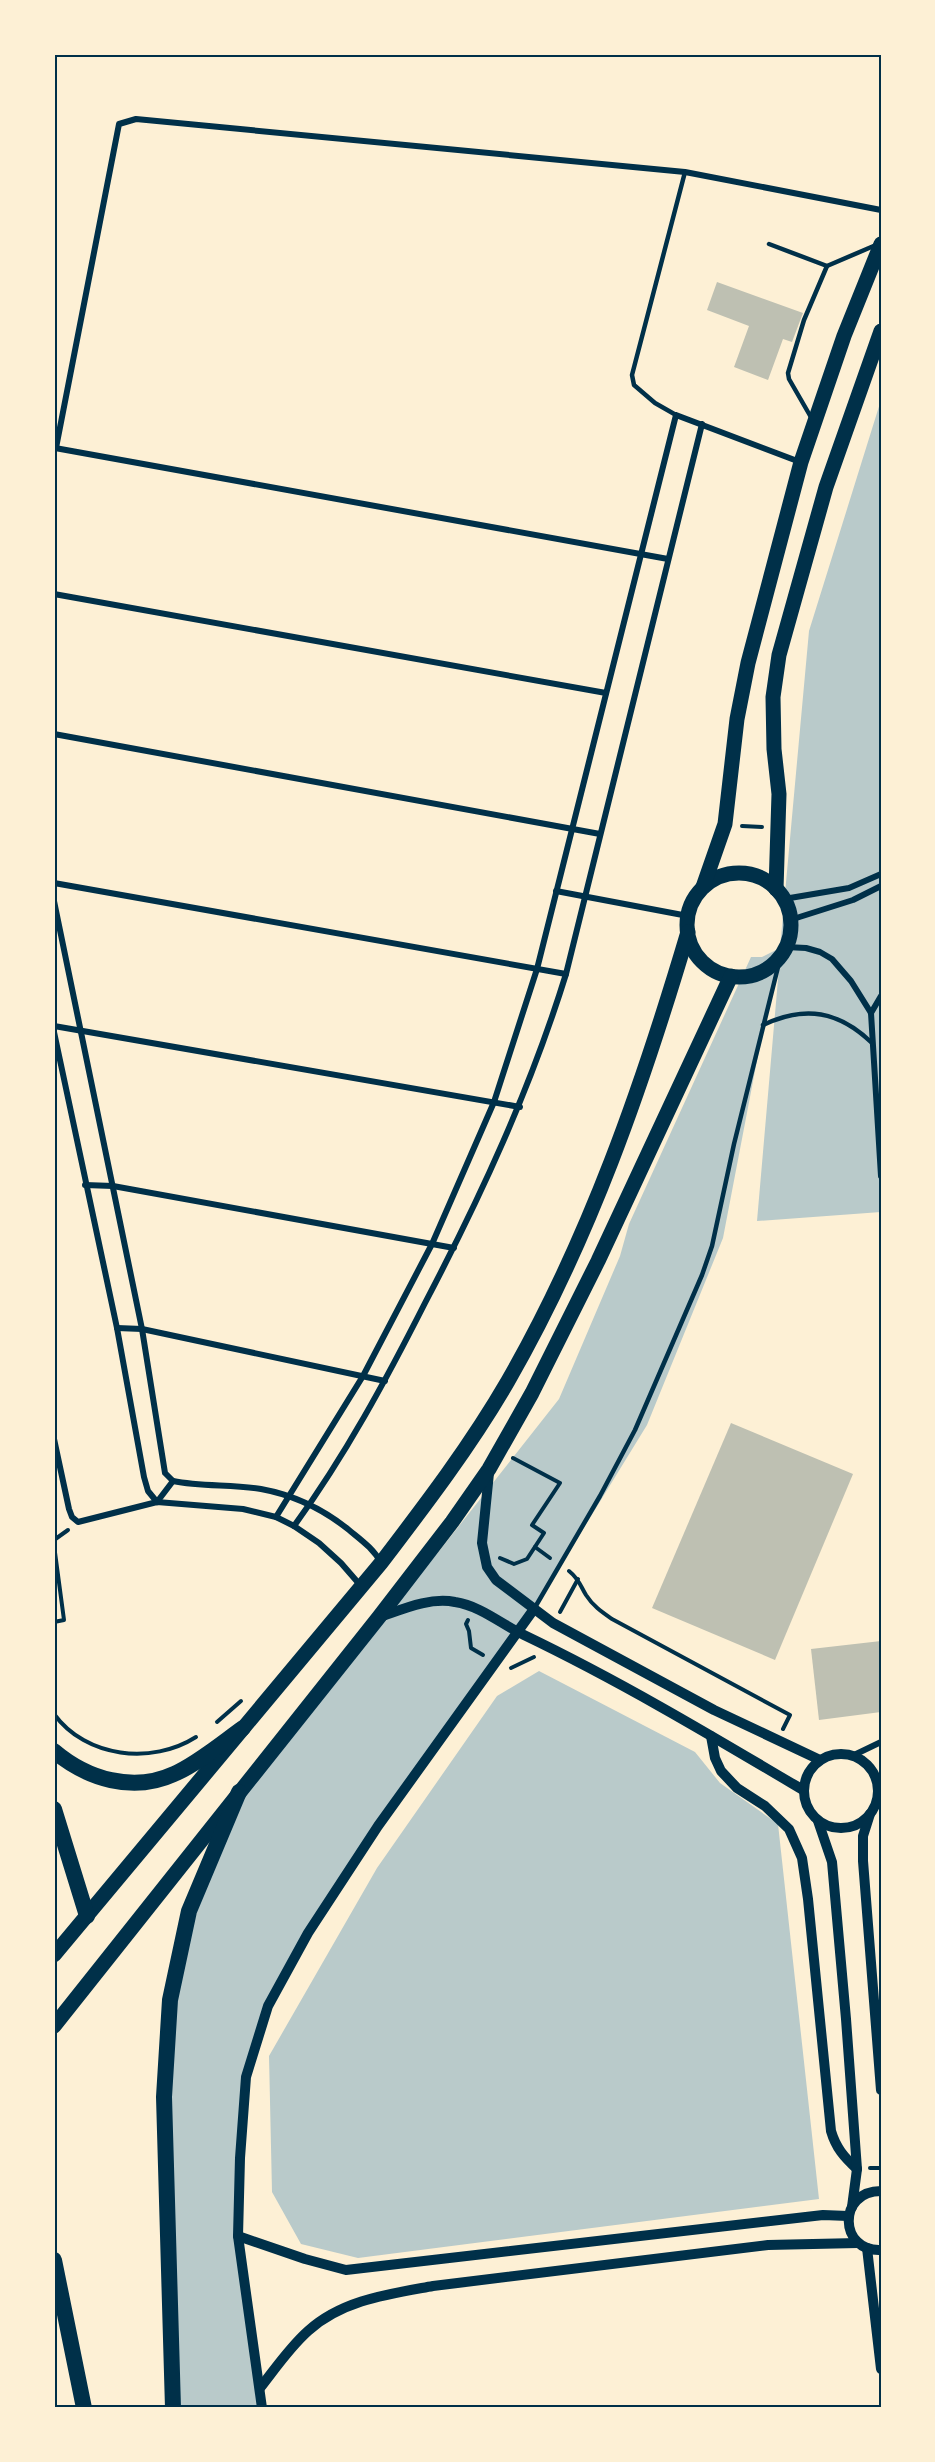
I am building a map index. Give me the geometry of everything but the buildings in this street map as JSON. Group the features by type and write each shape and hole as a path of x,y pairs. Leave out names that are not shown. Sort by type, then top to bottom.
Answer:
{"highway":[{"path":"54,1751 74,1766 97,1777 125,1782 150,1782 175,1774 243,1728"},
{"path":"172,2408 164,2097 170,2000 189,1911 239,1792"},
{"path":"54,1809 87,1916"},
{"path":"54,2260 84,2408"}],"main road":[{"path":"703,887 725,824 737,719 748,663 801,462 844,336 881,244"},
{"path":"780,894 764,879 756,876 732,873 716,878 703,887 693,900 688,916 688,932 692,948 702,961 715,971 731,976 745,976 758,973 771,965 783,951 790,929 790,920 780,894 777,828 779,794 774,749 773,697 779,655 826,487 881,331"},
{"path":"54,1955 381,1563 425,1506 477,1431 508,1381 550,1301 596,1203 655,1043 688,932"},
{"path":"54,2026 380,1617 489,1469 532,1393 602,1252 731,976"}],"street":[{"path":"668,559 55,448 119,124 136,119 685,172 881,210"},
{"path":"276,1517 363,1376 432,1244 494,1102 537,969 676,415 801,462"},
{"path":"294,1526 347,1448 385,1381 454,1248 520,1107 545,1042 566,974 702,424"},
{"path":"54,594 606,693"},
{"path":"54,734 600,834"},
{"path":"780,894 849,888 881,874"},
{"path":"54,883 566,974"},
{"path":"790,920 853,900 881,886"},
{"path":"556,891 688,916"},
{"path":"54,901 142,1329 165,1473 173,1481 261,1489 310,1504 336,1520 360,1539 376,1554 381,1563"},
{"path":"783,951 806,948 832,959 851,981 871,1013 881,1176"},
{"path":"871,1013 881,996"},
{"path":"54,1026 520,1107"},
{"path":"54,1032 117,1328 144,1477 148,1491 157,1502"},
{"path":"85,1185 113,1186 454,1248"},
{"path":"117,1328 142,1329 385,1381"},
{"path":"54,1439 69,1509 78,1522 157,1502 243,1509 276,1517 294,1526 319,1543 361,1586"},
{"path":"489,1469 482,1531 487,1568 496,1580 553,1623 777,1741 820,1760"},
{"path":"157,1502 173,1481"},
{"path":"380,1617 422,1604 454,1601 477,1608 518,1632 609,1677 803,1790"},
{"path":"262,2408 238,2236 240,2158 246,2077 268,2006 308,1934 378,1826 534,1609"},
{"path":"711,1736 716,1758 722,1771 736,1788 765,1806 789,1829 801,1858 810,1911 831,2131 844,2158 857,2169"},
{"path":"854,1755 881,1743"},
{"path":"870,1814 862,1822 840,1829 828,1827 818,1821 805,1802 803,1790 805,1778 811,1768 830,1755 842,1753 854,1755 879,1778 876,1804 863,1836 862,1861 881,2090"},
{"path":"818,1821 832,1862 857,2169 850,2211 852,2235 863,2246 881,2369"},
{"path":"238,2236 305,2259 346,2270 824,2215 850,2211 866,2193 881,2191"},
{"path":"260,2388 308,2330 332,2314 353,2304 384,2295 433,2286 768,2245 863,2246 881,2250"}],"lane":[{"path":"676,415 655,403 634,386 632,375 685,172"},
{"path":"769,244 827,266 881,244"},
{"path":"813,422 789,379 788,373 804,320 827,266"},
{"path":"534,1609 600,1496 634,1430 702,1275 720,1215 734,1143 783,951"},
{"path":"763,1025 795,1014 829,1016 853,1027 872,1043"}],"path":[{"path":"725,824 777,828"},
{"path":"495,1549 499,1558 514,1564 527,1559 544,1533 532,1525 560,1483 510,1456 506,1464"},
{"path":"54,1545 64,1620 54,1622"},
{"path":"535,1547 578,1578 585,1595 597,1609 612,1619 790,1715 777,1741"},
{"path":"209,1729 244,1698"},
{"path":"54,1714 80,1738 105,1750 132,1754 160,1753 186,1744 201,1734"}],"shaded area":[{"path":"881,400 881,1212 757,1221 779,968 759,1050 723,1238 647,1425 534,1609 378,1826 268,2006 246,2077 238,2236 262,2408 180,2408 164,2097 170,2000 229,1807 440,1550 559,1399 620,1256 629,1224 751,957 762,957 780,948 809,631"},
{"path":"539,1671 695,1752 720,1783 778,1824 819,2199 358,2258 301,2244 272,2192 269,2056 377,1868 497,1696"}]}
